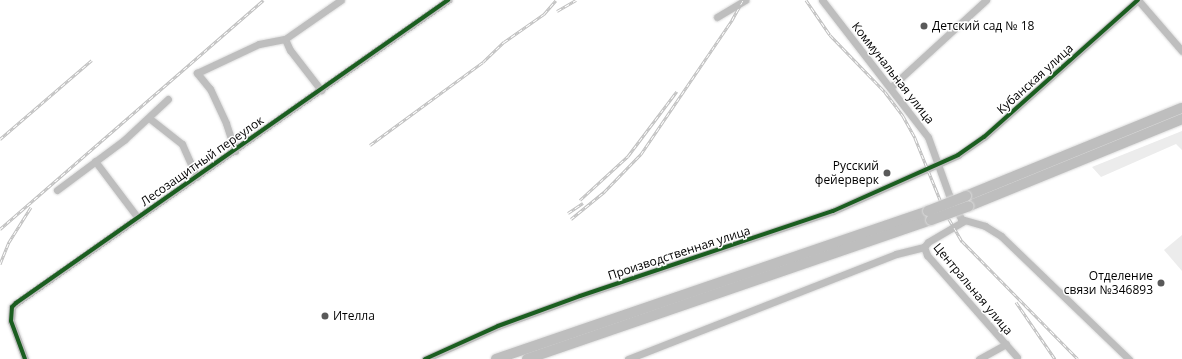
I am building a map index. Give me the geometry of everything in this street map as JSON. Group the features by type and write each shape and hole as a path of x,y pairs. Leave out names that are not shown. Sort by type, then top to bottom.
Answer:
{"highway":[{"path":"967,201 1182,108"},
{"path":"527,359 930,216 1182,119"},
{"path":"496,359 930,216"}],"street":[{"path":"235,151 226,123 210,89 197,73 259,44 285,39 341,0"},
{"name":"Лесозащитный переулок","path":"25,359 11,321 12,307 321,90 440,3 448,0"},
{"path":"717,18 745,0"},
{"name":"Коммунальная улица","path":"822,0 891,87 928,137 957,214 964,221"},
{"path":"891,87 986,0"},
{"path":"1138,0 1182,51"},
{"name":"Кубанская улица","path":"939,163 958,155 984,137 1138,0"},
{"path":"285,39 290,50 321,90"},
{"path":"57,190 149,118 168,99"},
{"path":"149,118 182,144 197,177"},
{"path":"95,161 138,218"},
{"name":"Производственная улица","path":"424,359 498,326 580,296 833,211 939,163"},
{"path":"628,359 896,254 924,247 928,242 964,221 985,226 1001,236 1130,359"},
{"name":"Центральная улица","path":"924,247 927,255 1017,357"},
{"name":"Центральная улица","path":"979,359 1006,344"}],"shaded area":[{"path":"1182,131 1182,150 1176,144 1101,177 1092,167"},
{"path":"1182,235 1182,271 1164,250"}],"railway":[{"path":"0,229 263,0"},
{"path":"370,145 483,62 504,42 544,14 556,0"},
{"path":"557,11 576,0"},
{"path":"571,219 604,192 641,154 732,20 743,0"},
{"path":"806,0 830,35 885,92 903,116 915,138 945,212 962,241 1078,359"},
{"path":"0,139 92,60"},
{"path":"580,200 628,156 677,91"},
{"path":"568,213 583,203"},
{"path":"0,264 9,242 31,207"},
{"path":"1016,302 1055,359"}],"cycle path":[{"path":"25,359 11,321 12,307 16,303 448,0"},
{"path":"425,359 498,326 580,296 833,211 958,155 984,137 1138,0"}],"place":[{"name":"Детский сад № 18","path":"924,26"},
{"name":"Русский фейерверк","path":"887,173"},
{"name":"Отделение связи №346893","path":"1161,283"},
{"name":"Ителла","path":"325,316"}]}
